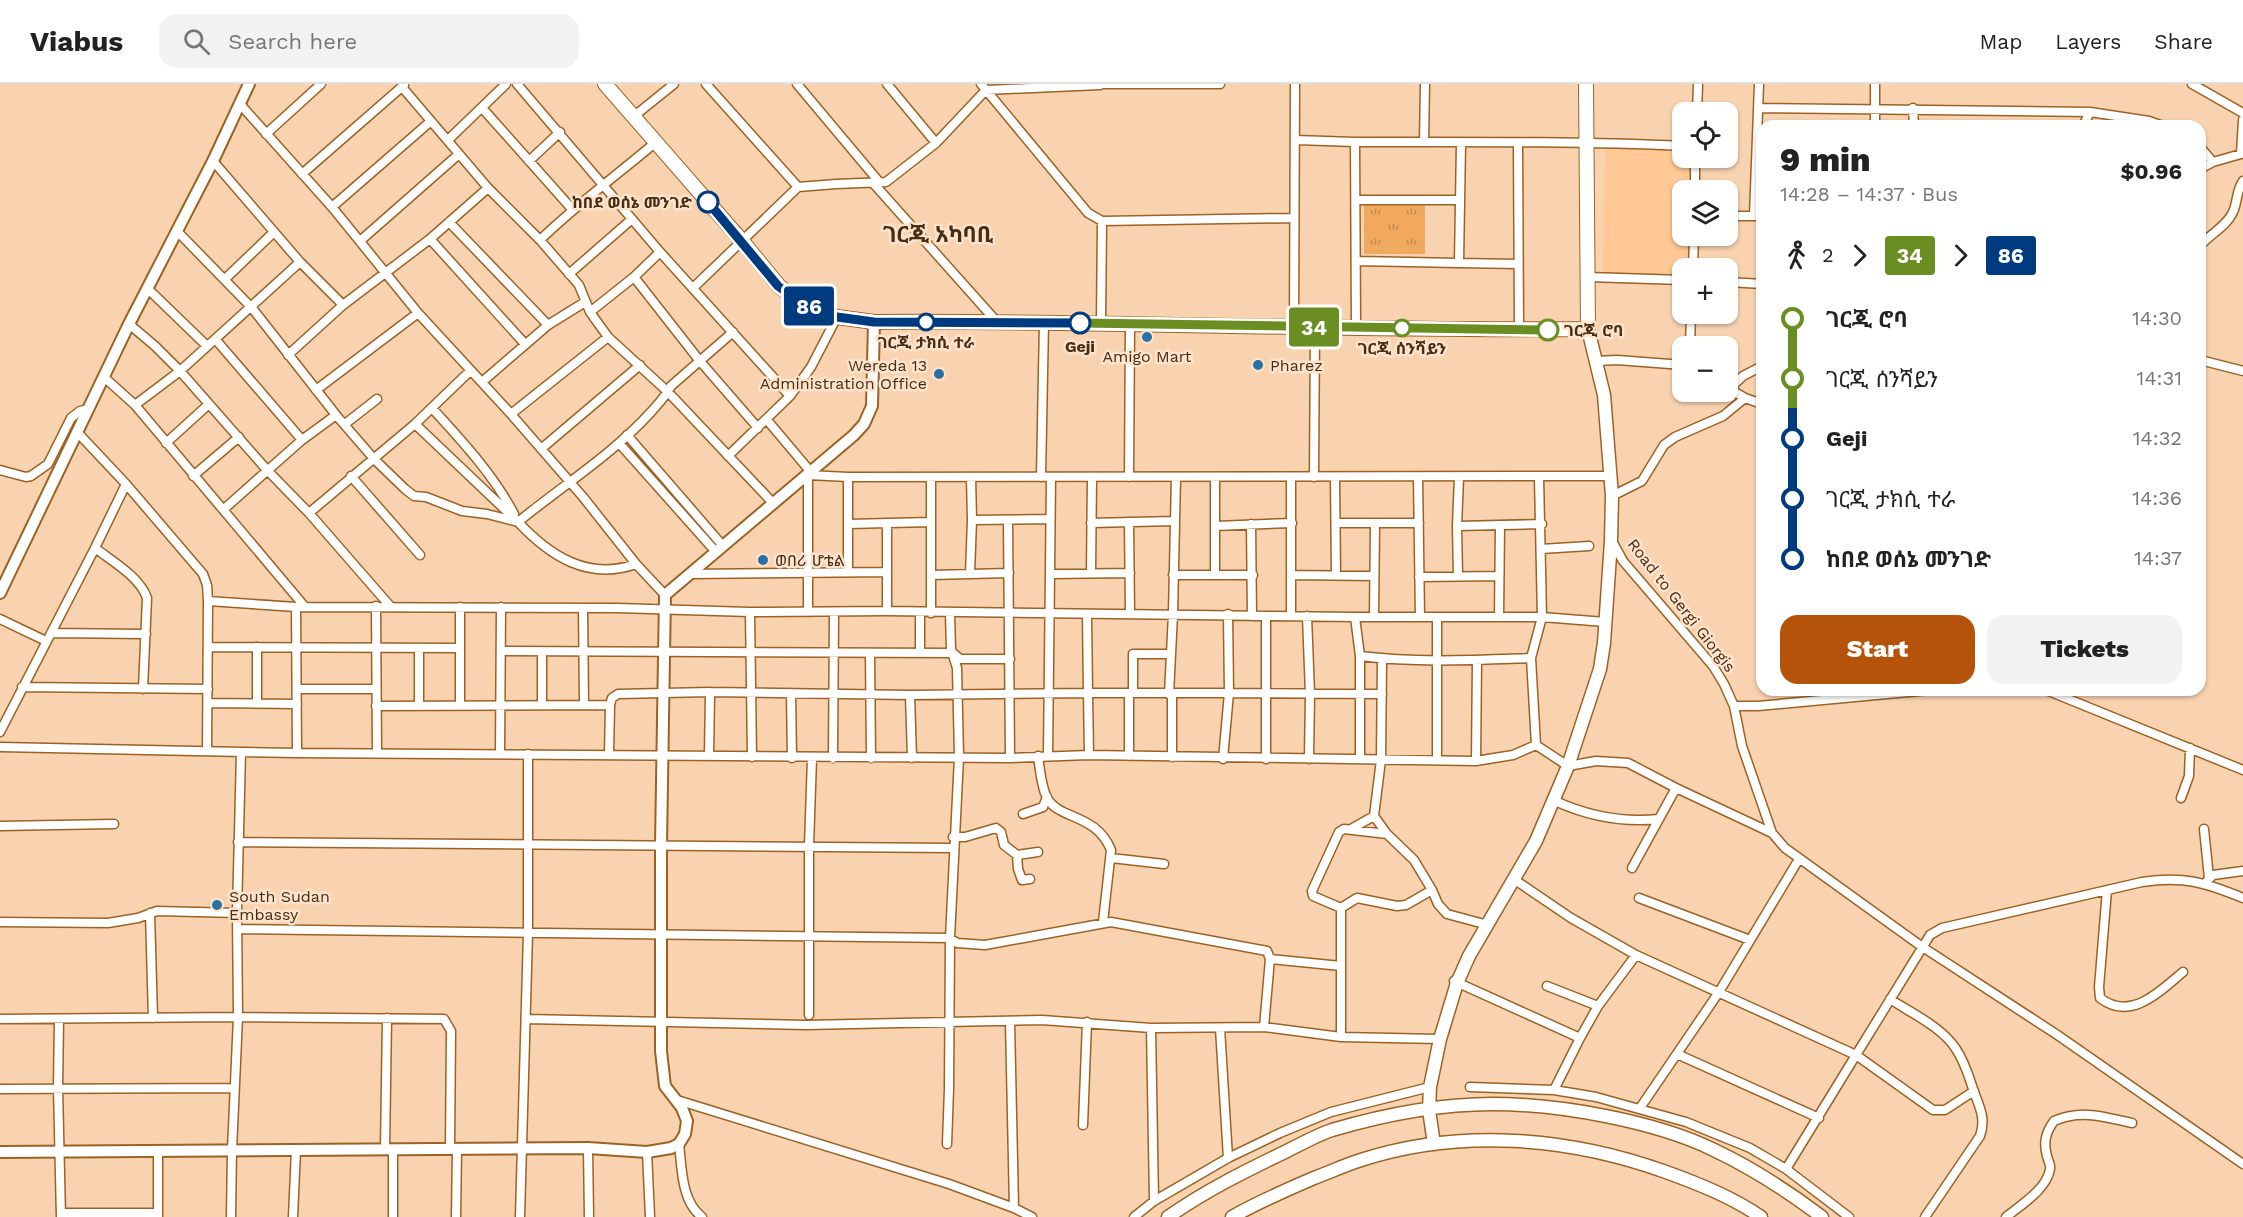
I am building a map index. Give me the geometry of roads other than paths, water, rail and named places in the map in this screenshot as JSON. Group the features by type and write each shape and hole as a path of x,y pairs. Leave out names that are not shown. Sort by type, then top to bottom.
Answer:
{"main road":[{"path":"605,84 742,241 778,286 801,303 837,317 874,322 1130,322 1519,330 1588,329 1586,84"},
{"name":"Road to Gergi Giorgis","path":"1588,329 1604,395 1612,496 1611,541"},
{"path":"1434,1144 1429,1110 1430,1087 1455,982 1515,880 1555,801 1600,669 1611,541"},
{"path":"1168,1217 1197,1197 1227,1181 1330,1131 1429,1110 1493,1104 1551,1108 1618,1119 1667,1131 1714,1149 1793,1195 1822,1217"},
{"path":"1232,1217 1301,1184 1361,1160 1434,1144 1489,1140 1569,1146 1634,1161 1719,1193 1761,1217"}],"street":[{"path":"0,593 129,324 213,161 249,84"},
{"path":"266,134 321,84"},
{"path":"448,140 483,109 506,84"},
{"path":"518,84 660,252 790,396"},
{"path":"633,117 674,84"},
{"path":"706,84 798,187"},
{"path":"797,84 877,183 997,322"},
{"path":"887,84 936,143"},
{"path":"694,287 798,187 877,183 894,178 936,143 983,87 1220,84"},
{"path":"1294,326 1295,84"},
{"path":"1424,142 1425,84"},
{"path":"1697,102 1698,84"},
{"path":"1759,84 1759,120"},
{"path":"1875,84 1875,120"},
{"path":"2192,84 2243,113"},
{"path":"303,174 404,86 431,122 488,188 540,240 569,274 583,293 590,312 608,336 668,392 773,502"},
{"path":"983,87 1088,213 1102,221 1294,218"},
{"path":"240,104 332,207 418,313 511,414 636,564 665,595"},
{"path":"1759,108 1913,108 2090,112 2137,120"},
{"path":"1913,108 1914,120"},
{"path":"483,109 572,209"},
{"path":"2086,120 2090,112"},
{"path":"2206,166 2242,154 2243,120"},
{"path":"332,207 431,122"},
{"path":"529,161 560,132"},
{"path":"1296,140 1461,143 1588,141 1672,145"},
{"path":"1355,141 1356,328"},
{"path":"540,240 572,209 605,185 656,142"},
{"path":"1518,142 1519,330"},
{"path":"1459,263 1461,143"},
{"path":"360,241 459,154"},
{"path":"2206,154 2213,162"},
{"path":"213,161 300,262 343,305"},
{"path":"2206,240 2233,213 2238,188 2243,181"},
{"path":"288,355 343,305 430,239 488,188"},
{"path":"1357,200 1460,200"},
{"path":"1738,216 1756,216"},
{"path":"569,274 632,219"},
{"path":"1101,323 1102,221"},
{"path":"449,222 548,325"},
{"path":"177,231 252,308 336,415 374,459 414,496 426,497 462,511 487,514 518,522"},
{"path":"225,279 274,232"},
{"path":"430,239 525,344"},
{"path":"590,312 634,277 660,252"},
{"path":"1357,261 1518,264"},
{"path":"135,405 180,372 300,262"},
{"path":"634,277 699,360 758,428"},
{"path":"1588,277 1672,280"},
{"path":"1738,283 1756,284"},
{"path":"147,288 207,346"},
{"path":"482,382 548,325 585,302"},
{"path":"316,390 418,313"},
{"path":"728,456 790,396 811,367 837,317"},
{"path":"0,1152 588,1148 647,1152 671,1148 679,1144 685,1134 687,1121 677,1100 665,1086 662,1022 661,845 665,595 854,435 870,414 874,380 874,322"},
{"path":"1041,477 1044,322"},
{"path":"1129,477 1130,322"},
{"path":"129,324 180,372 267,470 309,513 390,606"},
{"path":"1314,327 1314,477"},
{"path":"518,522 619,443 668,392 671,386 733,332"},
{"path":"511,414 608,336"},
{"path":"216,340 302,440"},
{"path":"1596,361 1672,363"},
{"path":"2206,362 2243,371"},
{"path":"541,449 640,365"},
{"path":"1738,380 1756,369"},
{"path":"309,513 415,424 470,371"},
{"path":"105,378 135,405 193,476 224,509 301,607 297,648 297,753"},
{"path":"1738,394 1756,402"},
{"path":"1612,496 1642,480 1664,445 1675,437 1716,419 1744,398"},
{"path":"345,424 377,399"},
{"path":"166,443 209,404"},
{"path":"432,408 480,463 503,494 518,522"},
{"path":"0,470 26,477 43,469 48,464 71,418 80,411 89,409"},
{"path":"224,509 302,440 336,415"},
{"path":"767,420 809,473 808,612"},
{"path":"415,424 530,536 548,550 585,567 612,570 636,564"},
{"path":"78,433 126,484 203,574 207,585 208,602 207,751"},
{"path":"627,435 720,549"},
{"path":"193,476 239,437"},
{"path":"619,443 720,549"},
{"path":"809,473 848,477 1610,476"},
{"path":"351,476 420,555"},
{"path":"848,477 848,572"},
{"path":"931,477 931,613"},
{"path":"970,574 971,477"},
{"path":"1048,756 1051,477"},
{"path":"1091,573 1092,477"},
{"path":"1172,757 1172,697 1169,694 1176,477"},
{"path":"1215,477 1215,575"},
{"path":"1291,477 1291,616"},
{"path":"1335,477 1336,575"},
{"path":"1418,477 1420,617"},
{"path":"1458,576 1459,477"},
{"path":"1536,745 1531,658 1542,617 1542,524 1539,477"},
{"path":"0,732 126,484"},
{"path":"972,520 1050,519"},
{"path":"1008,520 1010,758"},
{"path":"1091,523 1174,521"},
{"path":"848,524 931,522"},
{"path":"1129,522 1130,614"},
{"path":"887,523 887,611"},
{"path":"1215,526 1292,523"},
{"path":"1336,523 1419,523"},
{"path":"1374,617 1375,523"},
{"path":"1251,524 1252,616"},
{"path":"1457,526 1542,524"},
{"path":"1499,617 1500,525"},
{"name":"Road to Gergi Giorgis","path":"1611,541 1623,561 1648,593 1713,666 1724,684 1734,706 1742,746 1772,833"},
{"path":"1541,549 1589,546"},
{"path":"95,548 145,590 147,598 146,634 142,689"},
{"path":"690,574 887,572"},
{"path":"931,575 1009,573"},
{"path":"1050,574 1130,573"},
{"path":"1173,575 1253,575"},
{"path":"1292,575 1374,576"},
{"path":"1419,577 1499,576"},
{"path":"208,602 301,607 1542,617 1605,622"},
{"path":"376,606 376,753"},
{"path":"460,607 460,705"},
{"path":"500,753 501,607"},
{"path":"583,608 584,705"},
{"path":"750,612 752,757"},
{"path":"833,758 834,612"},
{"path":"920,612 920,653"},
{"path":"947,1144 950,938 959,757 957,668 953,653 950,613"},
{"path":"1087,614 1089,755"},
{"path":"1223,759 1229,693 1228,614"},
{"path":"1266,616 1266,759"},
{"path":"1306,616 1310,694 1308,759"},
{"path":"1355,617 1360,656 1360,759"},
{"path":"1437,617 1437,760"},
{"path":"0,619 48,637 146,634"},
{"path":"208,647 460,648"},
{"path":"257,647 257,704"},
{"path":"419,648 419,705"},
{"path":"501,651 953,653 960,659 1010,659"},
{"path":"542,652 542,705"},
{"path":"870,654 871,758"},
{"path":"1129,756 1133,654 1171,654"},
{"path":"1360,656 1382,659 1436,660 1531,658"},
{"path":"1382,659 1381,760 1374,816 1387,834 1414,860 1438,904 1447,914 1488,925"},
{"path":"1476,761 1477,660"},
{"path":"22,687 208,689"},
{"path":"297,689 376,689"},
{"path":"609,755 610,705 612,698 623,692 870,695 1382,694"},
{"path":"709,756 710,692"},
{"path":"791,693 792,758"},
{"path":"910,695 912,758"},
{"path":"1734,706 1758,706 1866,696"},
{"path":"2061,696 2243,770"},
{"path":"208,703 297,704"},
{"path":"376,705 610,705"},
{"path":"1536,745 1568,766 1596,761 1628,764 1772,833 1799,860 1921,946 2056,1034 2243,1164"},
{"path":"0,747 297,753 500,753 792,758 1010,758 1089,755 1223,759 1476,761 1513,755 1536,745"},
{"path":"2181,798 2189,776 2190,748"},
{"path":"231,1217 238,1017 237,913 241,752"},
{"path":"520,1217 528,933 528,754"},
{"path":"1038,756 1047,797 1052,804 1098,829 1107,840 1111,850 1103,922"},
{"path":"809,1015 809,846 812,758"},
{"path":"1632,868 1676,788"},
{"path":"1023,814 1043,807 1047,797"},
{"path":"1555,801 1575,811 1619,820 1659,819"},
{"path":"1341,908 1312,896 1312,891 1338,832 1351,829 1374,816"},
{"path":"0,825 114,824"},
{"path":"954,837 966,837 996,828 1001,832 1004,845 1017,855 1038,852"},
{"path":"1351,829 1387,834"},
{"path":"2204,829 2208,880"},
{"path":"238,842 953,848"},
{"path":"1017,855 1022,880 1030,879"},
{"path":"1111,858 1164,864"},
{"path":"1640,1108 1719,992 1799,860"},
{"path":"2208,880 2217,874 2243,871"},
{"path":"1786,1169 1819,1118 1921,946 1930,935 1942,928 2166,878 2208,880 2243,898"},
{"path":"1515,880 1572,918 1636,955 1856,1055 1933,1110 1945,1110 1974,1091"},
{"path":"1341,908 1357,898 1397,906 1406,905 1432,890"},
{"path":"2107,890 2100,998 2115,1006 2130,1006 2148,1001 2183,972"},
{"path":"1639,898 1750,940"},
{"path":"1341,908 1341,1036"},
{"path":"0,922 108,923 138,918 157,911 237,913"},
{"path":"150,914 153,1018"},
{"path":"237,929 950,938 957,943 985,945 1103,922 1267,951 1270,959 1264,1027"},
{"path":"1554,1090 1598,1006 1636,955"},
{"path":"1270,959 1341,966"},
{"path":"1455,982 1580,1038"},
{"path":"1547,986 1598,1006"},
{"path":"1890,999 1944,1035 1955,1046 1982,1112 1983,1127 1980,1136 1926,1217"},
{"path":"0,1019 238,1017 444,1019 450,1026 456,1217"},
{"path":"387,1018 389,1149 393,1217"},
{"path":"59,1019 61,1215 158,1215 158,1151"},
{"path":"526,1019 806,1025 1042,1020 1151,1028 1264,1027 1341,1036 1440,1039"},
{"path":"1010,1022 1014,1208"},
{"path":"1083,1125 1087,1022"},
{"path":"1151,1028 1154,1201"},
{"path":"1220,1028 1228,1158"},
{"path":"1677,1054 1819,1118"},
{"path":"1134,1217 1154,1201 1228,1158 1331,1112 1430,1087"},
{"path":"1470,1087 1554,1090 1596,1097 1686,1122 1750,1148 1786,1169 1849,1217"},
{"path":"0,1089 234,1088"},
{"path":"677,1100 949,1184 1032,1217"},
{"path":"2007,1217 2040,1188 2048,1174 2051,1166 2047,1156 2045,1138 2054,1121 2072,1114 2090,1114 2132,1123"},
{"path":"679,1144 685,1186 690,1203 699,1215 686,1217"},
{"path":"588,1148 589,1217"},
{"path":"293,1217 297,1150"},
{"path":"647,1152 650,1217"}],"place":[{"name":"ከበደ ወሰኔ መንገድ","path":"708,202"},
{"name":"ገርጂ ታክሲ ተራ","path":"926,322"},
{"name":"Geji","path":"1080,323"},
{"name":"ገርጂ ሰንሻይን","path":"1402,328"},
{"name":"ገርጂ ሮባ","path":"1548,330"},
{"name":"Amigo Mart","path":"1147,337"},
{"name":"Pharez","path":"1258,365"},
{"name":"Wereda 13 Administration Office","path":"939,374"},
{"name":"ወበሪ ሆቴል","path":"763,560"},
{"name":"South Sudan Embassy","path":"217,905"}],"district":[{"name":"ገርጂ አካባቢ","path":"938,234"}]}
